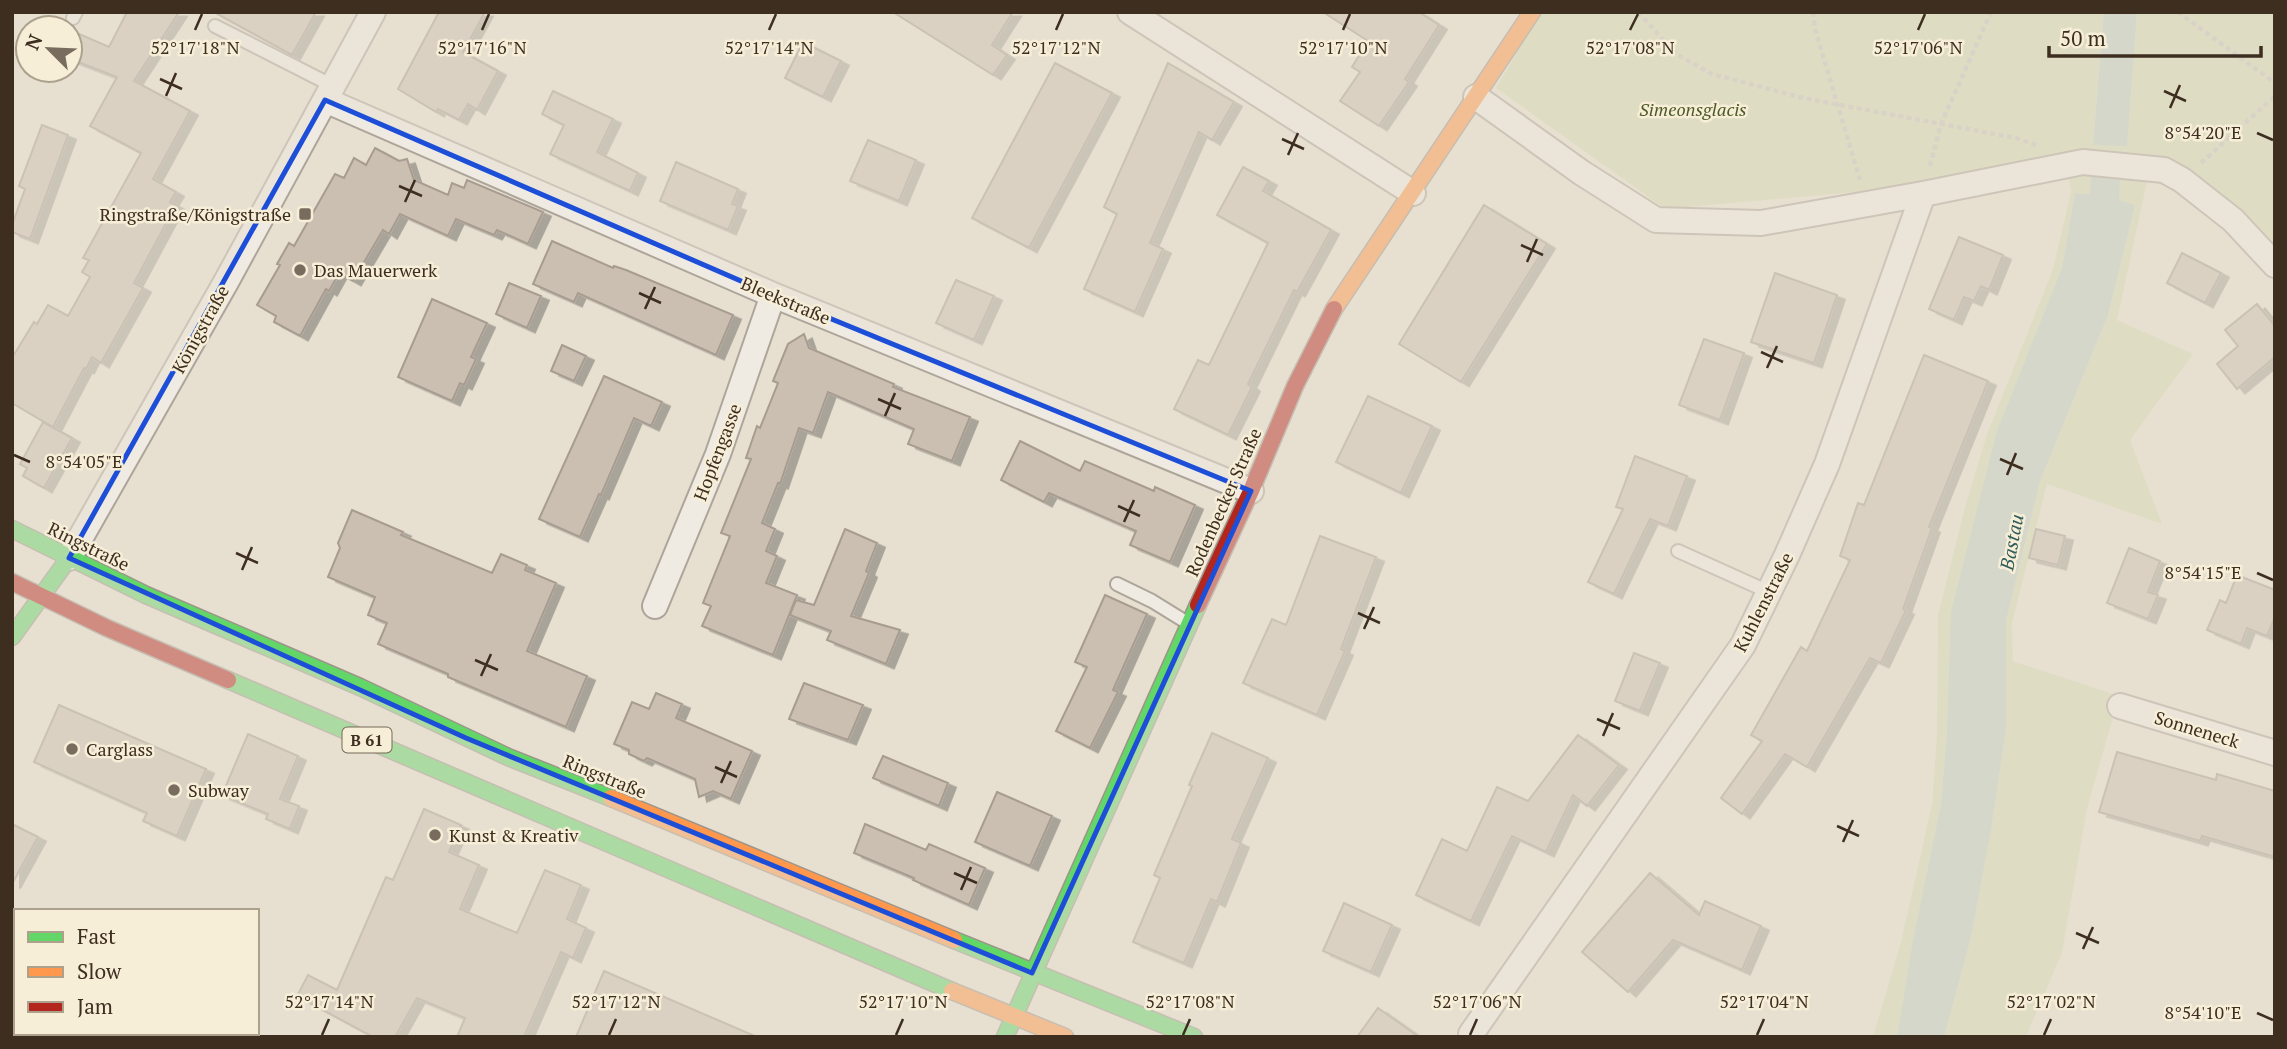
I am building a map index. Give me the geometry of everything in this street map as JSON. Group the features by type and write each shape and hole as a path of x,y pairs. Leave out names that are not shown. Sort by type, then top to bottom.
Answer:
{"main road":[{"name":"Rodenbecker Straße","path":"1005,1037 1251,491 1295,386 1332,312 1532,12"},
{"name":"Ringstraße","path":"12,529 146,594 360,687 508,757 745,852 1032,974 1194,1037"},
{"name":"Königstraße","path":"12,637 43,598 69,558"},
{"name":"B 61","path":"12,582 188,663 1065,1037"}],"street":[{"name":"Königstraße","path":"69,558 226,282 373,12"},
{"path":"1130,12 1413,193"},
{"name":"Bleekstraße","path":"329,93 773,295 1251,491"},
{"path":"1476,97 1583,173 1656,220 1761,223 2083,162 2173,175 2233,220 2275,265"},
{"name":"Kuhlenstraße","path":"1471,1034 1743,645 1827,464 1923,194"},
{"name":"Hopfengasse","path":"655,606 718,454 773,295"},
{"name":"Sonneneck","path":"2119,706 2275,753"}],"lane":[{"path":"215,26 329,93"},
{"path":"1678,551 1769,592"},
{"path":"1117,584 1152,601 1189,624"}],"path":[{"path":"1638,12 1676,54 1712,74 1839,105 2016,138 2044,148"},
{"path":"1812,12 1867,204"},
{"path":"1923,194 1941,124 1991,12"},
{"path":"2180,13 2275,83"},
{"path":"2173,175 2275,96"}],"highlighted area":[{"path":"325,100 773,295 1251,491 1032,973 466,738 69,558"}],"green space":[{"name":"Simeonsglacis","path":"1541,12 2104,12 2093,144 2127,146 2137,12 2275,12 2275,272 2173,164 2091,171 2090,195 2075,193 2062,268 1997,431 1947,733 1941,804 1912,945 1897,1037 1873,1037 1901,942 1932,804 1937,735 1938,615 1966,503 1987,434 2053,269 2071,192 2068,173 1665,209 1496,88"},
{"path":"2120,173 2147,182 2117,320 2193,354 2130,440 2162,524 2047,484 2012,623 2013,661 2119,696 2087,809 2062,953 2026,1037 1944,1037 1971,937 1991,830 2006,729 2006,621 2040,481 2108,315 2135,205 2118,200"}],"water":[{"path":"2104,12 2137,12 2127,146 2093,145"},
{"name":"Bastau","path":"2091,171 2120,173 2119,200 2135,205 2108,315 2040,481 2006,621 2006,729 1991,830 1971,937 1944,1037 1897,1037 1912,945 1941,804 1947,733 1951,612 1997,431 2062,268 2075,193 2090,194"}],"building":[{"path":"127,12 179,12 134,81 190,111 153,179 176,192 170,202 176,205 134,283 143,288 101,363 92,357 86,369 84,368 53,427 12,403 12,358 48,305 68,316 90,277 82,272 89,260 83,258 141,153 90,126 117,77 84,64 84,36 109,47"},
{"path":"214,12 316,12 292,55"},
{"path":"439,12 485,12 463,52 498,71 477,110 468,104 459,120 438,109 436,112 398,89"},
{"path":"893,12 1013,12 992,45 1007,55 993,75"},
{"path":"1323,12 1419,12 1439,25 1405,79 1409,82 1379,126 1340,101 1360,72 1352,67 1368,41"},
{"path":"803,42 841,61 823,97 785,78"},
{"path":"1055,63 1112,93 1029,248 972,218"},
{"path":"1168,63 1234,102 1212,140 1199,132 1150,243 1163,249 1135,312 1084,289 1117,214 1104,207"},
{"path":"553,91 613,119 597,152 638,173 630,191 550,154 564,125 542,114"},
{"path":"42,125 68,135 30,239 12,232 12,225 25,189 19,186"},
{"path":"868,140 916,160 899,201 850,181"},
{"path":"375,148 399,161 407,159 414,180 448,195 452,183 464,188 467,180 543,212 528,244 497,230 494,235 456,219 448,236 400,214 389,234 383,230 353,281 339,273 329,291 326,289 300,336 274,322 276,316 257,305 289,243 294,246 335,174 344,178 354,158 366,165"},
{"path":"676,162 738,189 732,204 738,206 728,230 660,201"},
{"path":"1243,167 1269,181 1263,191 1331,230 1297,292 1294,290 1248,384 1252,387 1228,435 1174,409 1198,360 1209,365 1268,243 1217,215"},
{"path":"1484,205 1547,244 1461,382 1399,344"},
{"path":"1959,237 2003,255 1989,290 1981,286 1974,301 1964,297 1954,320 1929,309"},
{"path":"552,241 733,315 716,355 578,293 574,302 533,284"},
{"path":"2182,253 2221,273 2205,303 2167,283"},
{"path":"1775,273 1837,295 1814,363 1751,342"},
{"path":"956,280 994,296 974,340 936,323"},
{"path":"509,283 541,296 527,328 496,314"},
{"path":"432,299 487,323 471,357 476,359 464,385 460,383 452,401 398,377"},
{"path":"2257,304 2275,326 2275,357 2237,389 2217,364 2238,346 2225,330"},
{"path":"804,334 809,348 894,384 893,387 970,417 952,461 908,444 914,429 828,392 813,433 799,428 780,484 778,483 762,523 775,529 766,551 777,556 766,583 797,595 773,655 702,626 711,606 703,603 730,536 721,533 751,459 746,458 757,426 760,428 778,383 773,381 788,344"},
{"path":"1704,339 1744,353 1720,420 1679,405"},
{"path":"562,345 586,356 574,381 551,371"},
{"path":"1924,355 1988,381 1929,527 1932,528 1903,609 1906,610 1881,663 1870,658 1807,767 1785,754 1742,814 1721,798 1762,741 1751,735 1801,647 1807,651 1850,560 1840,556 1858,503 1864,505"},
{"path":"604,376 662,402 651,426 634,418 580,537 539,519"},
{"path":"1368,396 1432,426 1401,493 1336,462"},
{"path":"43,422 72,438 44,488 23,476 27,468 20,464"},
{"path":"1020,441 1080,471 1085,461 1154,491 1155,487 1195,505 1170,562 1130,545 1136,531 1049,493 1044,502 1001,480"},
{"path":"1635,456 1687,476 1668,526 1650,519 1614,594 1588,582 1623,509 1616,507"},
{"path":"352,510 403,532 401,535 492,573 501,554 527,565 525,570 556,583 527,651 587,676 566,727 378,644 387,623 368,615 375,597 328,577"},
{"path":"845,529 877,543 866,571 869,573 851,616 900,630 886,664 827,640 831,631 790,615 796,600 814,605"},
{"path":"2036,529 2065,536 2058,565 2029,558"},
{"path":"1320,536 1376,557 1341,649 1345,651 1317,715 1243,683 1272,619 1286,625"},
{"path":"2129,548 2160,561 2148,592 2158,595 2148,619 2107,603"},
{"path":"2237,575 2275,590 2275,617 2267,636 2247,628 2241,644 2207,630 2220,600 2226,603"},
{"path":"1105,595 1147,614 1113,690 1118,692 1090,748 1056,731 1087,667 1075,662"},
{"path":"1634,653 1660,663 1640,711 1615,701"},
{"path":"804,683 863,705 848,740 789,719"},
{"path":"656,693 682,704 676,718 752,751 731,799 713,791 699,797 695,779 647,758 644,761 629,754 629,750 614,744 632,702 649,709"},
{"path":"59,705 206,769 177,836 143,821 147,813 34,762"},
{"path":"1212,733 1268,758 1232,839 1241,843 1217,902 1211,899 1184,963 1133,942 1160,878 1154,875"},
{"path":"248,734 298,756 280,799 299,806 290,829 266,819 268,814 222,795"},
{"path":"1578,735 1619,765 1587,806 1573,795 1546,852 1512,836 1471,921 1416,895 1442,839 1467,851 1497,787 1528,801"},
{"path":"2117,752 2216,780 2217,774 2275,791 2275,857 2202,836 2200,841 2099,812"},
{"path":"883,756 948,783 939,806 873,778"},
{"path":"997,792 1052,816 1030,866 975,842"},
{"path":"424,809 461,825 449,852 479,865 460,909 517,933 545,870 581,885 567,919 586,928 573,958 561,952 524,1037 457,1037 465,1018 417,998 395,1037 373,1037 297,996 308,975 337,990 386,877 393,880"},
{"path":"12,824 38,837 12,884"},
{"path":"865,824 926,850 929,844 985,868 969,905 854,853"},
{"path":"1650,873 1699,915 1705,901 1761,926 1742,970 1673,940 1628,992 1582,952"},
{"path":"1344,903 1392,925 1371,972 1323,951"},
{"path":"604,971 757,1037 576,1037"},
{"path":"1378,1008 1419,1037 1357,1037"}],"traffic: fast":[{"path":"12,529 146,595 360,687 508,757 611,798"},
{"path":"12,637 69,558"},
{"path":"1005,1037 1198,605"},
{"path":"228,680 952,991"},
{"path":"954,940 1194,1037"}],"traffic: slow":[{"path":"1334,309 1532,12"},
{"path":"611,798 954,940"},
{"path":"952,991 1065,1037"}],"traffic: jam":[{"path":"1198,605 1251,491 1295,386 1334,309"},
{"path":"12,582 107,628 228,680"}],"place":[{"name":"Ringstraße/Königstraße","path":"305,214"},
{"name":"Das Mauerwerk","path":"300,270"},
{"name":"Carglass","path":"72,749"},
{"name":"Subway","path":"174,790"},
{"name":"Kunst & Kreativ","path":"435,835"}]}
